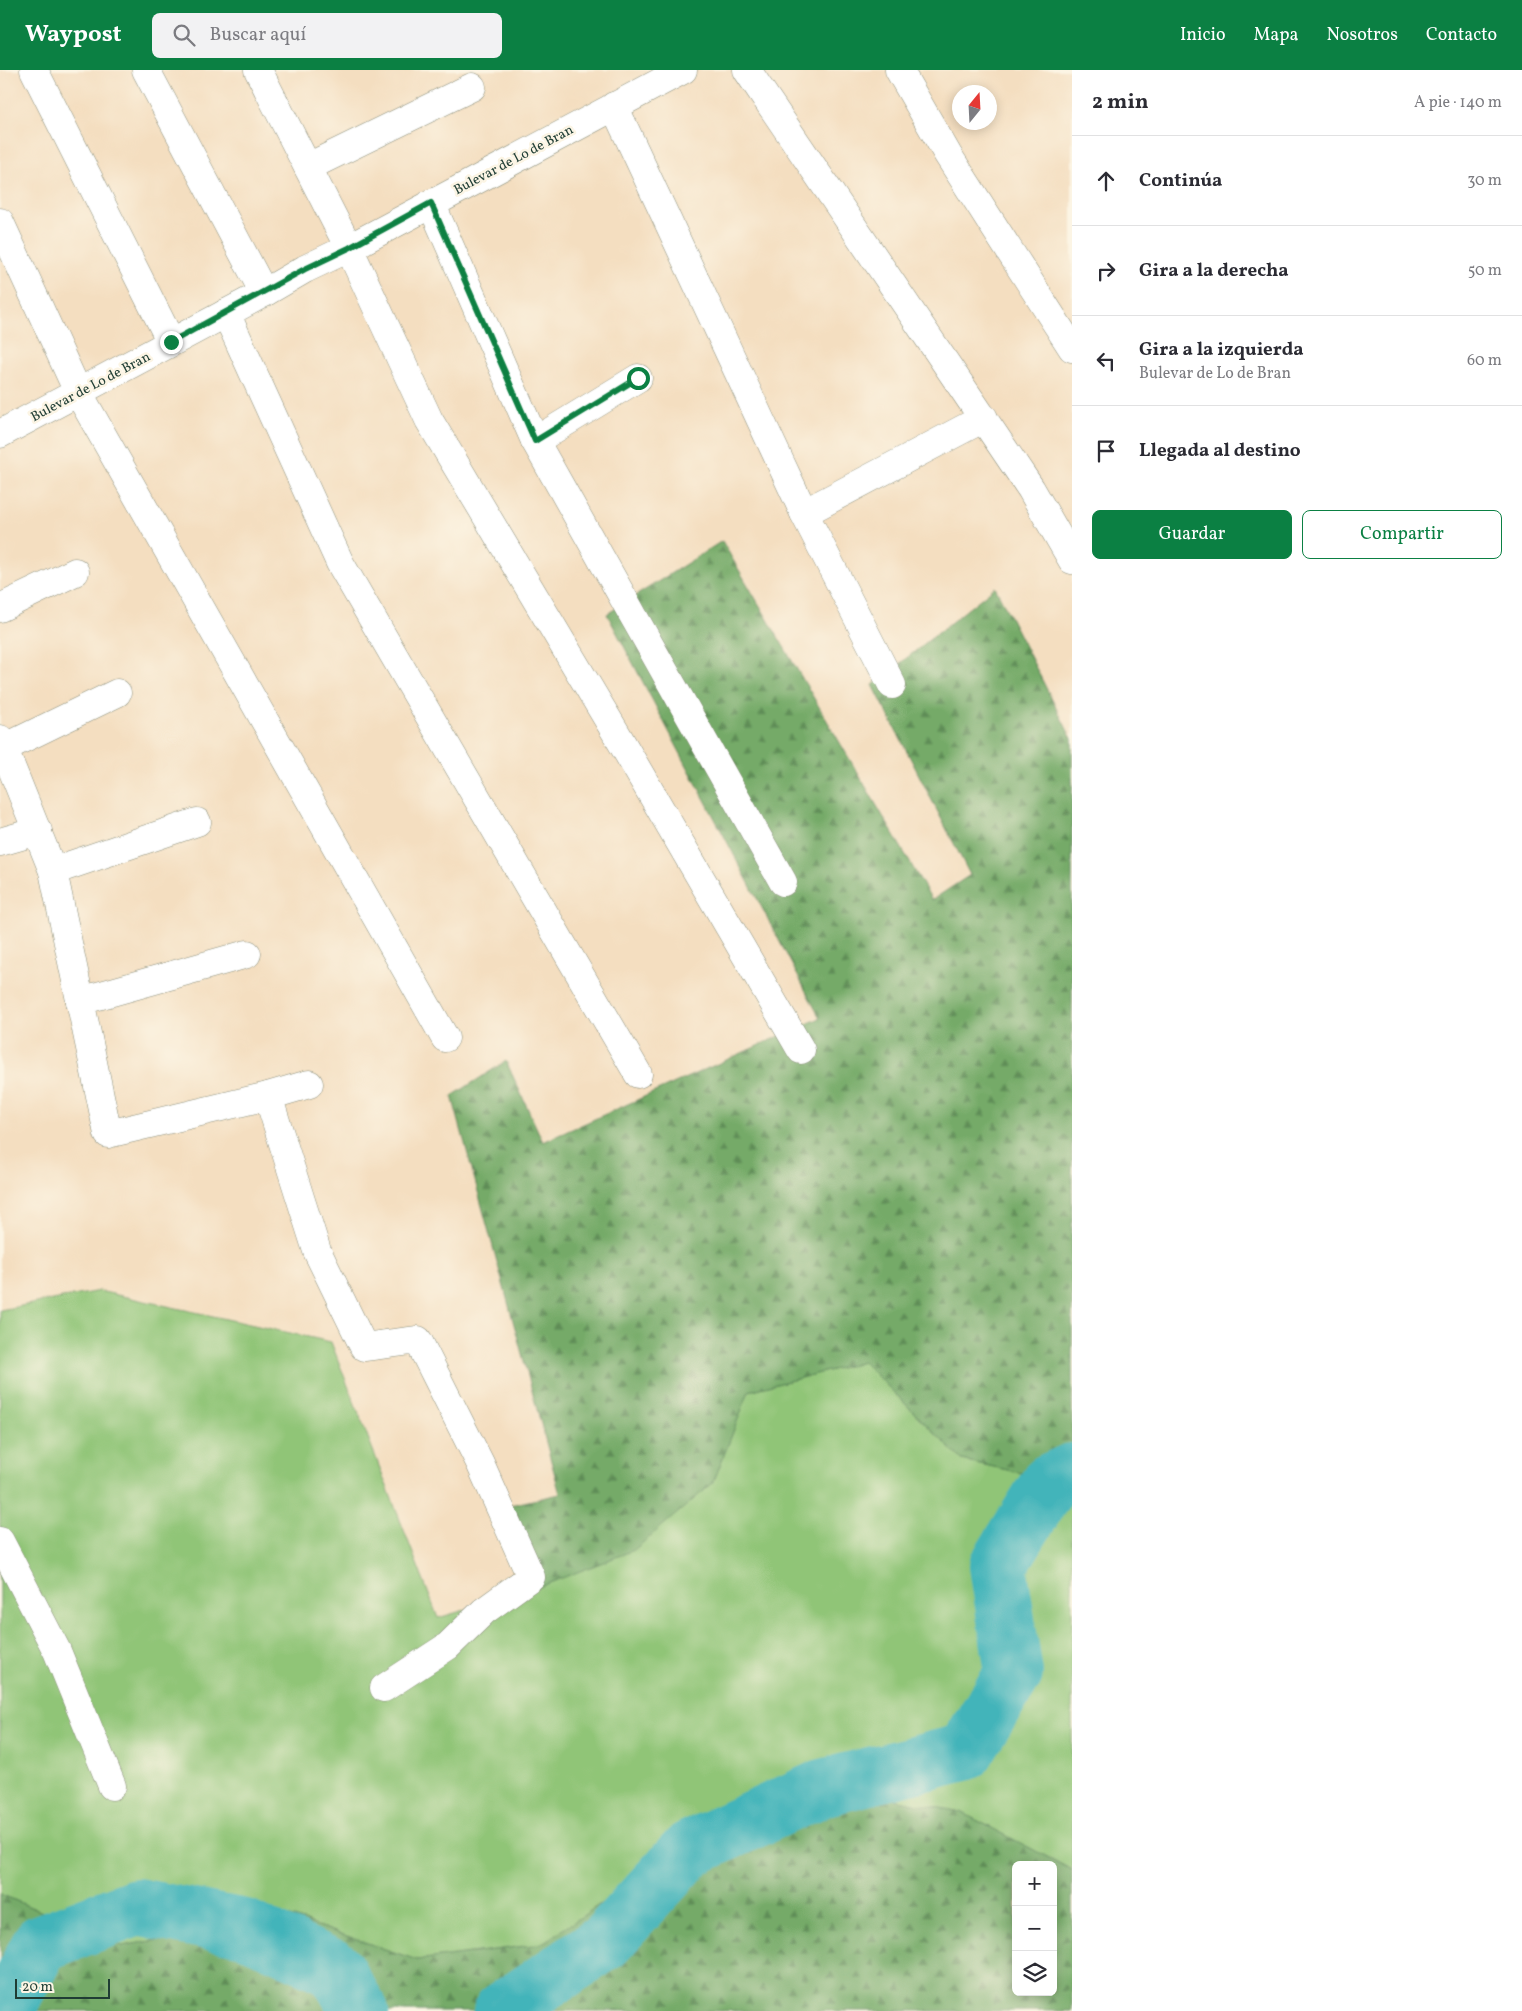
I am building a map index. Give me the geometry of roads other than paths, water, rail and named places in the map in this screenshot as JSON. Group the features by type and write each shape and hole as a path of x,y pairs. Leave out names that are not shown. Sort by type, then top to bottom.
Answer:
{"street":[{"path":"34,70 171,342"},
{"path":"146,70 264,293"},
{"name":"Bulevar de Lo de Bran","path":"0,434 226,314 305,269 349,248 683,70"},
{"path":"747,70 984,418 1031,489 1072,560"},
{"path":"898,70 948,156 1072,348"},
{"path":"262,71 349,248 429,420 616,733 801,1050"},
{"path":"308,167 472,87"},
{"path":"614,106 804,514 892,685"},
{"path":"431,203 535,441 783,882"},
{"path":"0,222 78,392 445,1038"},
{"path":"226,314 340,563 638,1074"},
{"path":"535,441 638,378"},
{"path":"804,514 984,418"},
{"path":"0,608 75,572"},
{"path":"118,693 2,743 38,831 52,871 108,1134 268,1096 309,1084"},
{"path":"52,871 197,822"},
{"path":"0,842 38,831"},
{"path":"80,1001 247,954"},
{"path":"268,1096 317,1251 364,1347 418,1340 480,1463 531,1577 484,1611 448,1646 384,1688"},
{"path":"0,1542 57,1651 112,1786"}],"waterway":[{"path":"502,2011 605,1942 690,1849 822,1788 965,1752 1014,1673 998,1566 1050,1482 1072,1472"},
{"path":"5,2011 41,1943 137,1907 245,1928 335,1969 360,2011"}]}
